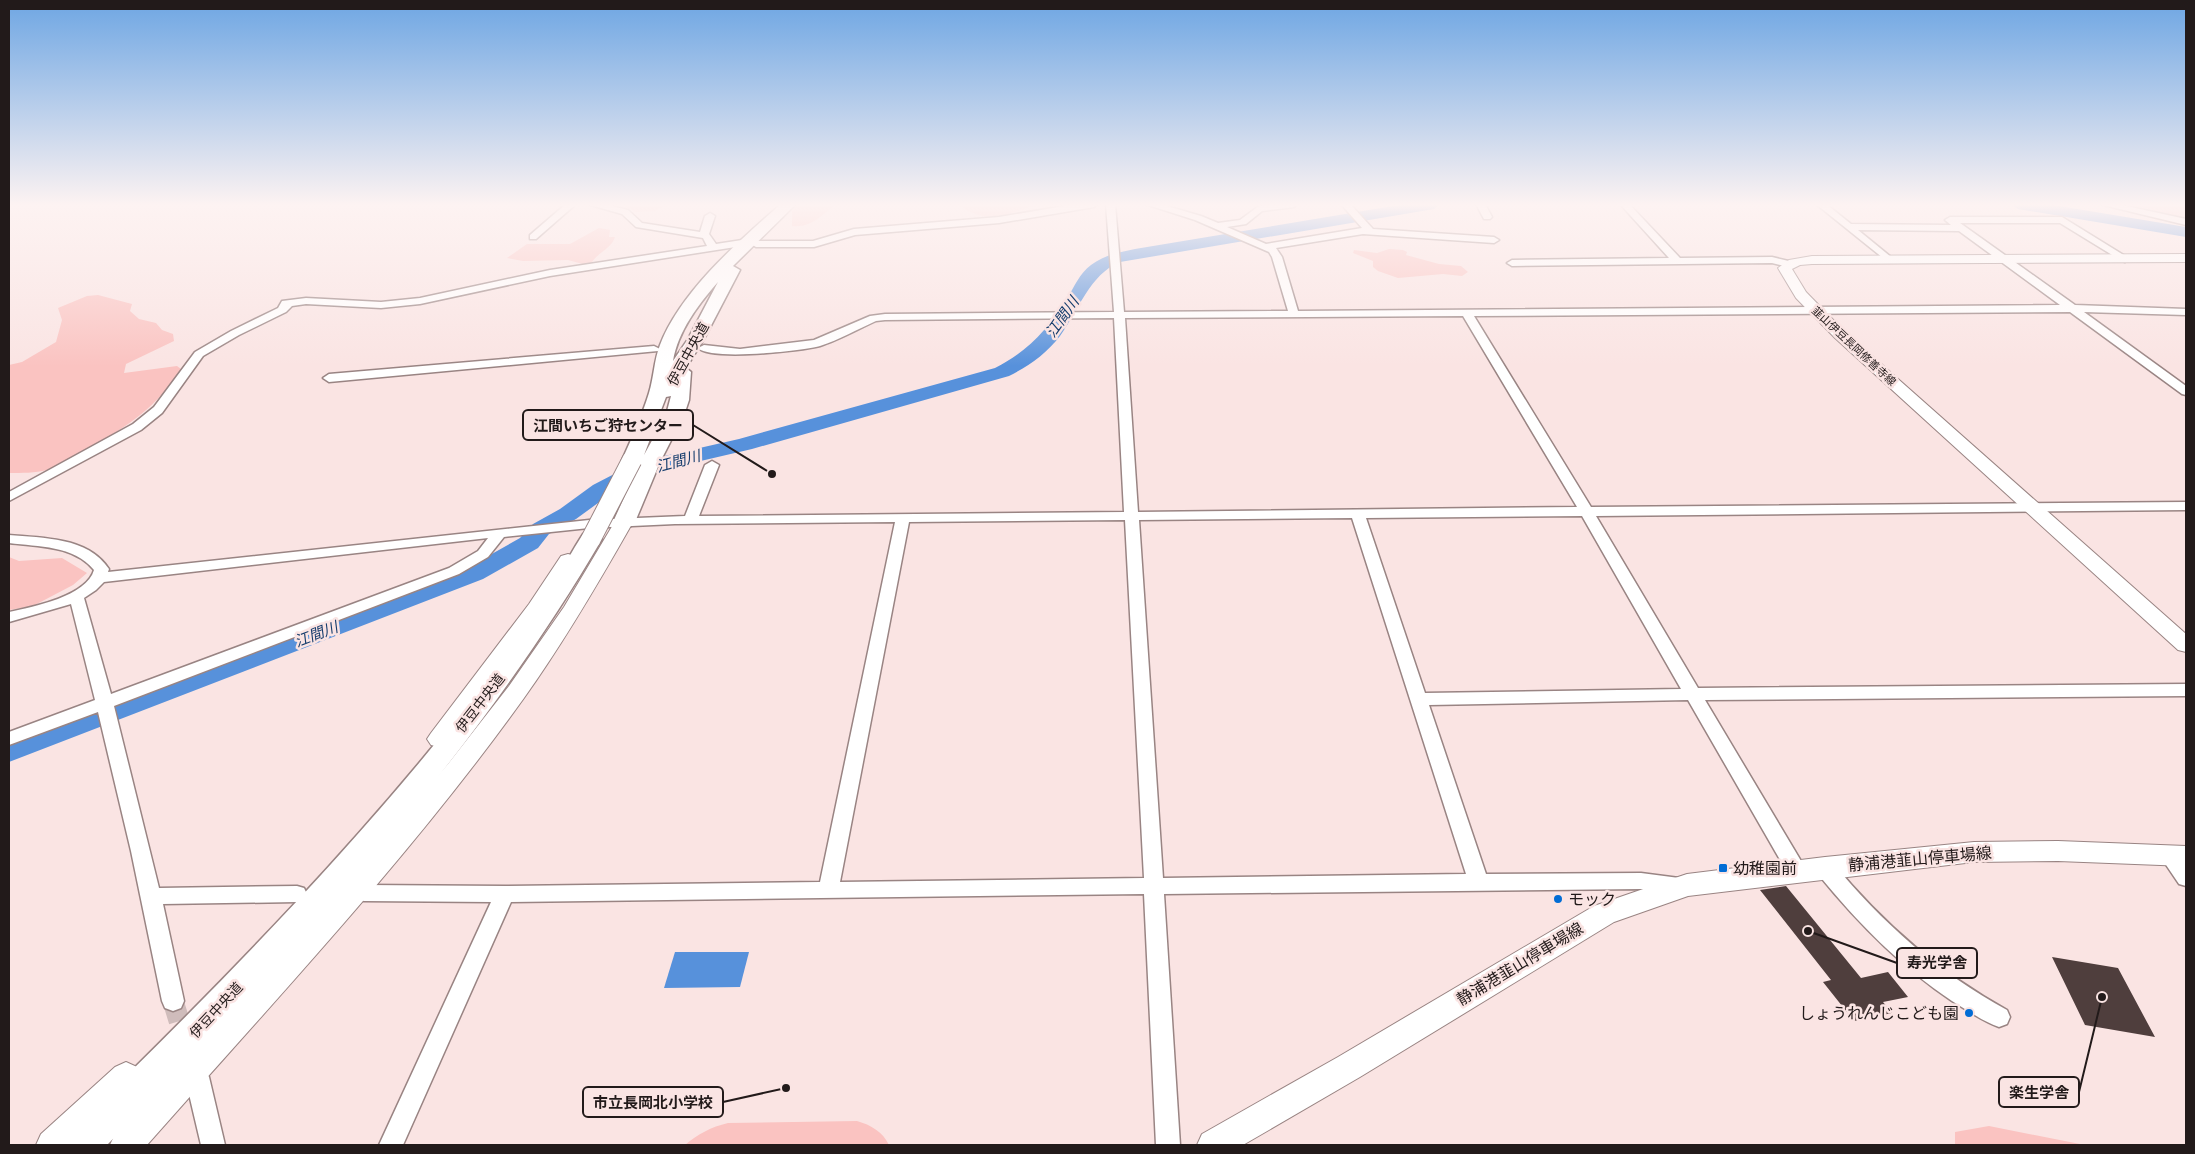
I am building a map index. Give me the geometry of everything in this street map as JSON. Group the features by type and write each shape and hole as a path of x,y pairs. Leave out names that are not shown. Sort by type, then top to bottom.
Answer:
{"highway":[{"name":"伊豆中央道","path":"634,462 659,355 696,298 733,258"},
{"name":"伊豆中央道","path":"82,1145 208,1019 356,854 446,747 507,669 544,615 634,462 667,430 680,400 684,356 740,258"},
{"path":"624,522 636,496 634,462"},
{"path":"594,528 634,462"},
{"name":"伊豆中央道","path":"96,1145 304,930 369,856 517,669 569,592 594,528"}],"main road":[{"path":"1789,264 1830,260 1888,259 2186,258"},
{"name":"韮山伊豆長岡修善寺線","path":"1789,264 1785,268 1787,274 1814,310 2186,645"},
{"path":"126,1145 345,905 493,725 570,614 597,572 624,522"},
{"path":"52,1145 144,1061 206,1000 277,926 403,784 462,709 594,528"},
{"name":"静浦港韮山停車場線","path":"1213,1145 1349,1067 1604,914 1625,905 1687,885 1974,852 2058,851 2178,856"}],"street":[{"path":"9,497 137,427 158,410 199,354 235,333 282,310 287,306 286,303 306,301 381,305 420,301 469,292 550,273 647,258"},
{"path":"1115,258 1154,886 1168,1145"},
{"path":"1277,258 1294,314"},
{"path":"2001,258 2186,391"},
{"path":"1512,263 1772,260 1789,264"},
{"path":"704,348 740,352 806,345 817,343 874,318 885,316 2071,308 2186,312"},
{"path":"1467,313 1797,871"},
{"path":"328,378 659,355"},
{"path":"690,520 712,465"},
{"path":"100,578 500,533 562,528 594,528 624,522 2186,506"},
{"path":"1357,513 1479,882"},
{"path":"829,890 903,518"},
{"path":"9,739 107,710 454,571 483,554 500,533"},
{"path":"9,539 71,547 97,561 102,568 100,578 92,586 74,596 52,605 9,617"},
{"path":"74,596 78,601 107,710 151,896 173,1001"},
{"path":"1419,699 1837,692 2186,690"},
{"path":"2178,856 2186,878"},
{"path":"1825,868 1866,917 1890,940 1966,1000 1998,1017"},
{"path":"364,893 505,894 1641,881 1687,885"},
{"path":"151,896 297,894"},
{"path":"391,1145 505,894"},
{"path":"197,1077 213,1145"}],"shaded area":[{"path":"507,258 595,258 590,266 568,260 523,261"},
{"path":"1365,258 1416,258 1439,264 1461,266 1468,272 1462,276 1443,274 1398,278 1378,271 1373,267 1373,261"},
{"path":"98,295 132,304 130,311 139,319 156,323 162,330 173,334 174,341 126,364 124,373 177,366 181,369 172,383 152,405 118,431 92,447 65,463 47,470 9,473 9,365 22,362 56,342 62,320 58,308 87,296"},
{"path":"9,557 19,561 62,558 87,573 73,585 33,606 9,610"},
{"path":"857,1121 876,1130 889,1145 685,1145 705,1131 728,1123"},
{"path":"1989,1126 2085,1145 1955,1145 1955,1132"}],"water":[{"path":"675,952 749,952 740,987 664,988"}],"building":[{"path":"1786,886 1861,978 1888,972 1908,997 1883,1002 1892,1013 1854,1021 1823,982 1831,980 1760,890"},
{"path":"2052,957 2118,968 2155,1037 2085,1025"}],"waterway":[{"name":"江間川","path":"9,751 474,574 529,543 541,529 568,514 601,490 628,476 668,462 744,444 1002,372 1015,366 1036,350 1061,321 1093,272 1104,263 1118,258"}],"tunnel":[{"path":"173,1001 186,1043"}],"place":[{"name":"江間いちご狩センター","path":"772,474"},
{"name":"幼稚園前","path":"1723,868"},
{"name":"モック","path":"1558,899"},
{"name":"寿光学舎","path":"1808,931"},
{"name":"楽生学舎","path":"2102,997"},
{"name":"しょうれんじこども園","path":"1969,1013"},
{"name":"市立長岡北小学校","path":"786,1088"}]}
